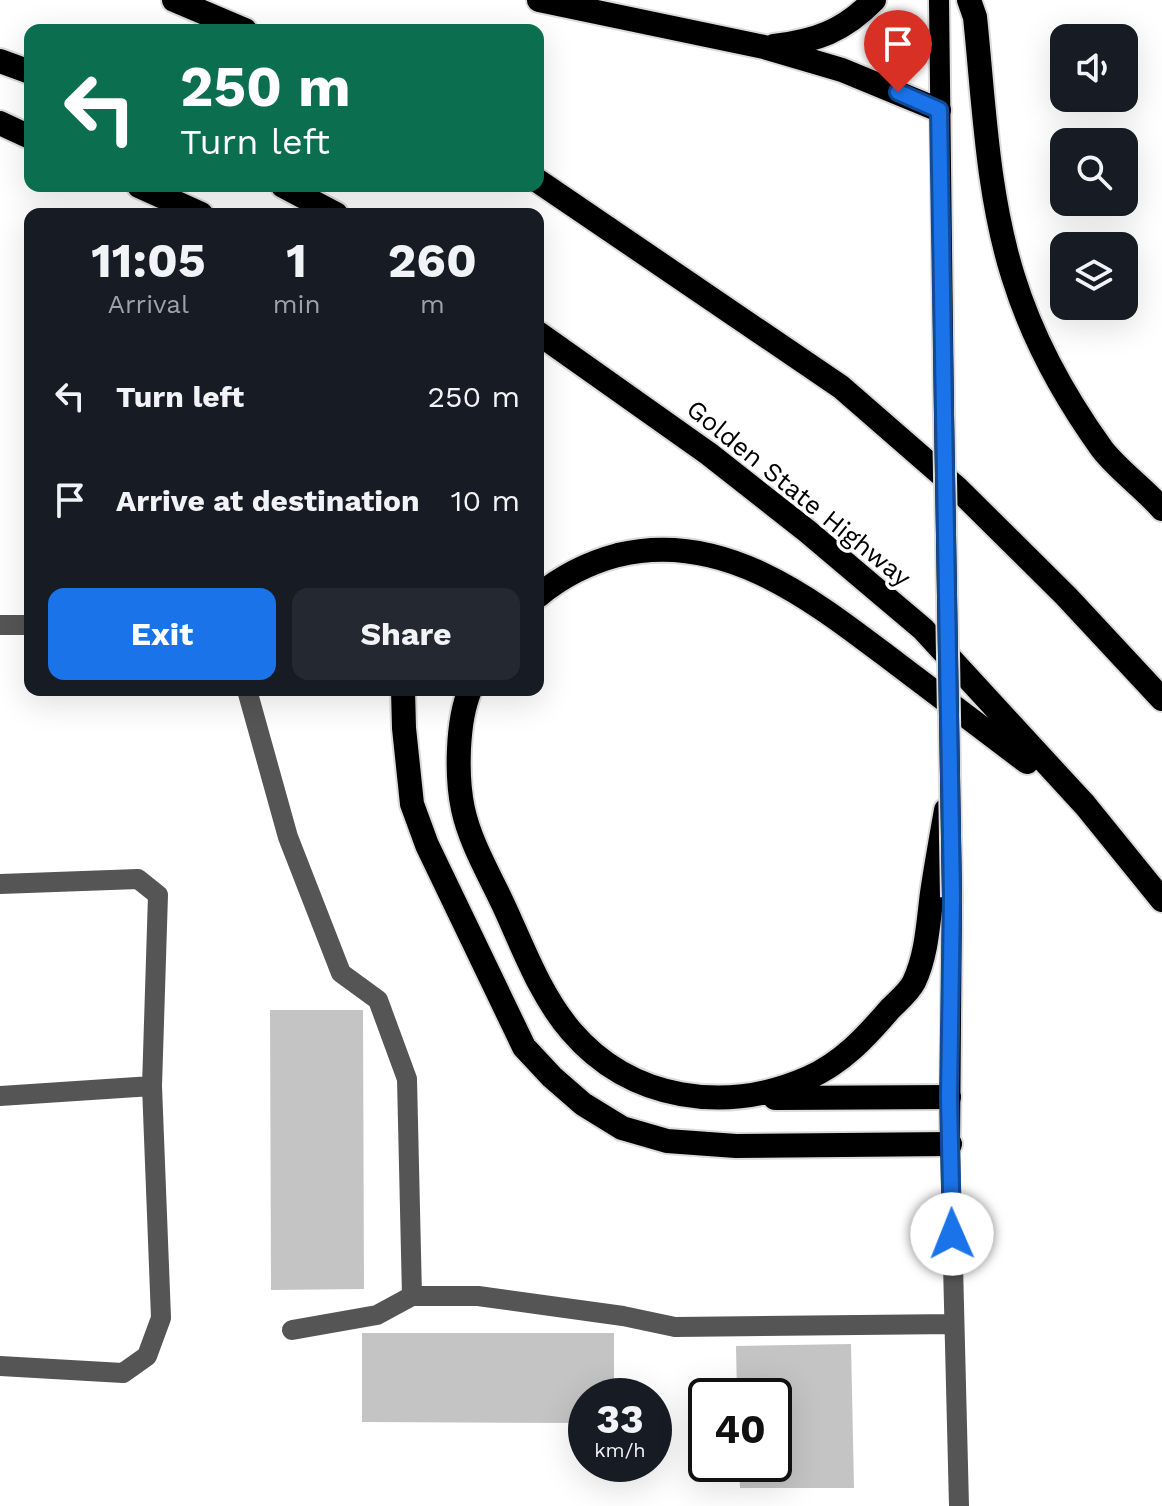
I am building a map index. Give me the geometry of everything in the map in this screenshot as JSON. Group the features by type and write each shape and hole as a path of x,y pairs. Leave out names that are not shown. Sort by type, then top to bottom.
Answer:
{"highway":[{"path":"174,0 231,24"},
{"path":"539,0 764,47 842,70 939,110"},
{"path":"764,47 806,42 833,32 860,14 874,0"},
{"path":"969,0 975,17 994,193 1013,276 1052,371 1077,413 1105,452 1162,509"},
{"path":"0,61 24,70"},
{"path":"0,123 24,134"},
{"path":"544,185 841,387 957,488 1066,596 1162,699"},
{"path":"152,192 188,208"},
{"path":"294,192 325,208"},
{"name":"Golden State Highway","path":"544,337 709,454 807,531 923,629 1085,805 1162,900"},
{"path":"544,592 576,569 635,551 669,548 708,553 742,564 826,610 1085,805"},
{"path":"403,696 412,804 427,845 524,1047 583,1104 622,1128 667,1141 736,1146 950,1144"},
{"path":"467,696 458,737 463,809 477,850 544,991 570,1031 602,1062 637,1081 689,1098 949,1097"},
{"path":"739,1098 781,1091 824,1072 861,1043 913,984 942,896 950,785"}],"main road":[{"path":"939,0 950,785"},
{"path":"942,896 950,1144"}],"street":[{"path":"0,625 24,625"},
{"path":"249,696 288,837 341,973 378,1000 407,1079 412,1296"},
{"path":"0,884 138,879 158,895 152,1086 161,1318 147,1356 123,1373 0,1366"},
{"path":"0,1096 152,1086"},
{"path":"950,1144 959,1506"},
{"path":"292,1330 377,1315 412,1296 478,1296 623,1316 675,1327 954,1324"}],"building":[{"path":"270,1010 363,1010 364,1289 271,1290"},
{"path":"362,1333 614,1333 614,1378 568,1378 568,1423 362,1422"},
{"path":"851,1344 854,1488 740,1488 740,1482 792,1482 792,1378 737,1378 736,1346"}],"route":[{"path":"898,92 939,110 952,897 949,1097 952,1234"}]}
